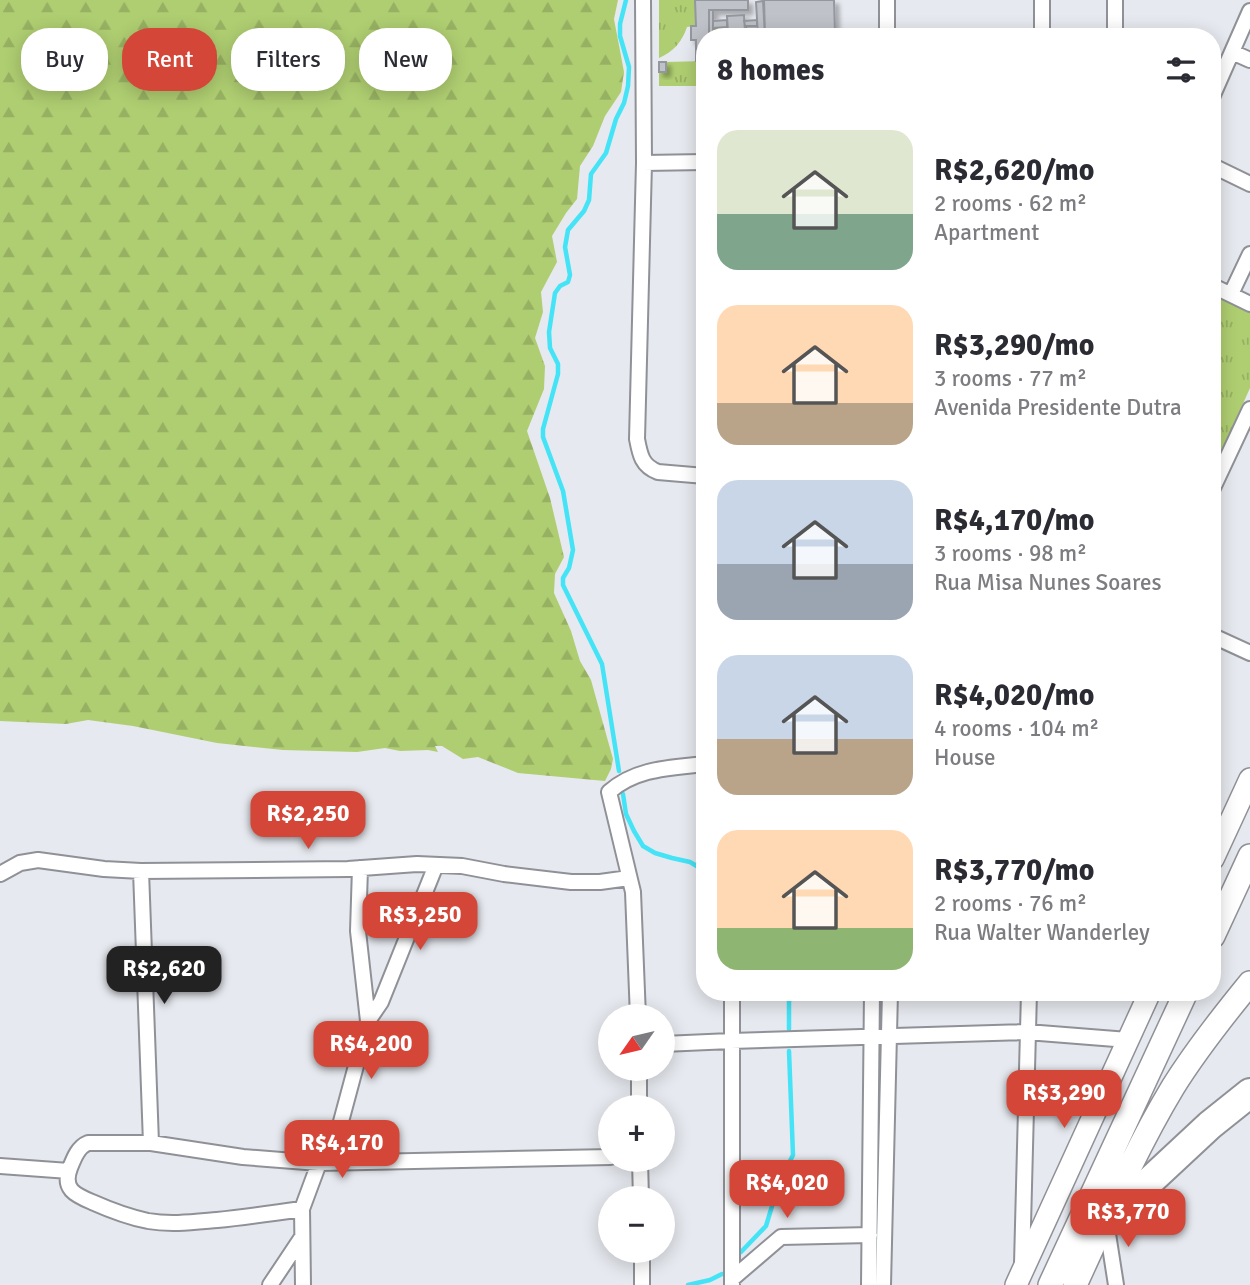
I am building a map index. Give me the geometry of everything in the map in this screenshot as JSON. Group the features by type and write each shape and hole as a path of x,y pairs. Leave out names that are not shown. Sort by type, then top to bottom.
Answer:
{"highway":[{"path":"1106,1219 1210,1125 1250,1093"}],"main road":[{"path":"1221,919 1250,856"},
{"path":"1075,1285 1152,1124 1213,1028 1250,983"},
{"path":"1049,1285 1182,1001"}],"street":[{"path":"643,0 644,163 637,439 641,458 651,469 696,475"},
{"path":"887,0 887,28"},
{"path":"1042,0 1042,28"},
{"path":"1115,0 1115,28"},
{"path":"1221,77 1250,11"},
{"path":"1232,52 1250,60"},
{"path":"644,163 696,162"},
{"path":"1221,170 1250,184"},
{"path":"1231,294 1250,254"},
{"path":"1221,290 1250,304"},
{"path":"1221,471 1250,409"},
{"path":"1221,640 1250,653"},
{"path":"638,1004 633,892 609,792 624,781 646,771 696,765"},
{"path":"1221,842 1250,779"},
{"path":"0,874 20,863 38,860 141,871 360,868 417,864 462,866 504,874 600,883 629,878"},
{"path":"303,1285 302,1209 319,1163 339,1129 368,1021 381,1002 436,865"},
{"path":"360,868 358,932 368,1021"},
{"path":"141,871 151,1143"},
{"path":"732,1001 732,1282"},
{"path":"869,1285 872,1001"},
{"path":"883,1285 890,1001"},
{"path":"1019,1279 1029,1001"},
{"path":"1019,1279 1146,1001"},
{"path":"676,1043 1027,1032 1128,1040"},
{"path":"302,1209 178,1224 149,1221 118,1214 74,1193 67,1178 78,1151 82,1145 88,1143 151,1143 243,1157 319,1163 598,1157"},
{"path":"0,1166 69,1171"},
{"path":"1106,1219 1116,1285"},
{"path":"732,1282 781,1237 870,1236"},
{"path":"270,1285 302,1237"},
{"path":"642,1263 642,1285"}],"green space":[{"path":"0,0 618,0 614,19 624,72 621,92 605,116 593,146 580,166 577,199 552,236 557,262 541,292 543,312 535,338 545,366 544,389 527,431 550,498 564,557 555,574 554,593 571,631 580,661 591,680 613,759 605,781 518,773 478,757 463,759 442,746 435,746 438,752 385,748 357,752 283,750 217,743 88,720 66,724 0,721"},
{"path":"659,0 695,0 696,26 687,27 676,46 659,58"},
{"path":"696,61 696,86 659,86 659,72 666,72 666,62"},
{"path":"1221,296 1250,309 1250,388 1221,453"}],"building":[{"path":"695,0 748,0 748,10 709,10 709,28 696,28 696,40 691,40 691,26 696,26"},
{"path":"764,0 834,0 835,28 765,28"},
{"path":"763,1 764,28 757,28 756,2"},
{"path":"709,10 713,10 713,28 709,28"},
{"path":"744,15 745,28 728,28 727,16"},
{"path":"727,20 727,27 713,28 713,21"},
{"path":"757,20 757,26 745,26 744,21"},
{"path":"659,62 666,62 666,72 659,72"}],"waterway":[{"path":"619,771 602,664 563,585 573,550 563,491 543,437 543,429 558,374 558,364 550,348 549,332 555,293 560,286 568,282 570,275 565,247 568,230 584,211 589,200 591,174 606,153 628,86 629,67 620,36 626,0"},
{"path":"623,794 626,814 643,846 655,853 696,866"},
{"path":"789,1001 789,1029"},
{"path":"741,1252 766,1226 779,1183 793,1155 789,1051"},
{"path":"688,1285 722,1274"}]}
